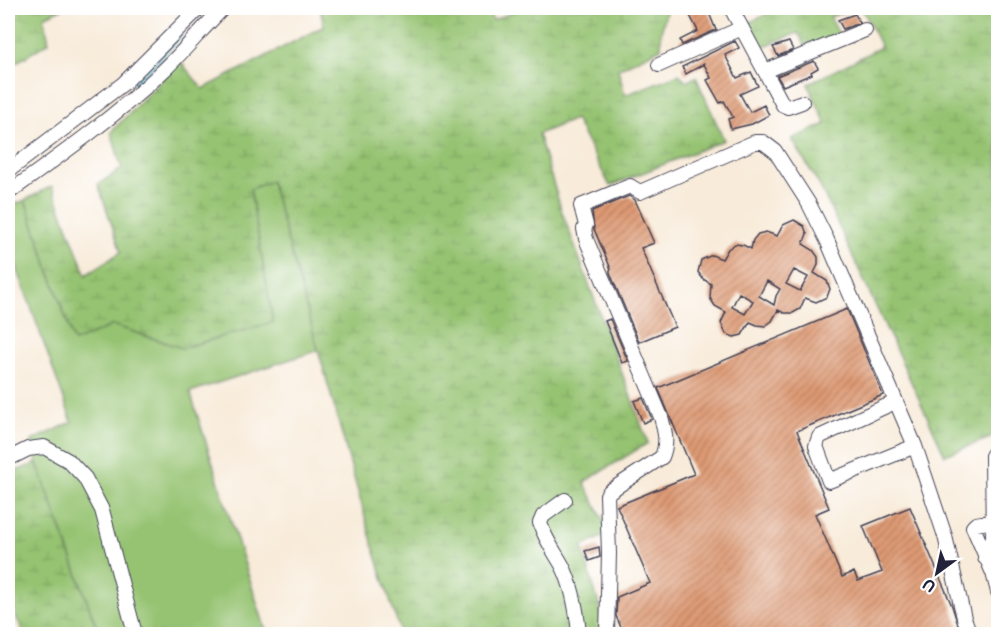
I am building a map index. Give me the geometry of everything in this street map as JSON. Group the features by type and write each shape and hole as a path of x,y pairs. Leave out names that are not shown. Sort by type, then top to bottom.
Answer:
{"street":[{"path":"8,193 50,162 127,92 200,8"},
{"path":"8,171 127,92 163,71 223,8"},
{"path":"730,8 784,106 788,107 802,102"},
{"path":"659,65 742,28"},
{"path":"765,71 865,30"},
{"path":"607,634 609,553 607,495 662,457 666,448 666,437 661,417 586,239 584,229 586,225 581,206 630,186 640,192 755,142 763,142 770,146 809,204 915,446 938,511 970,634"},
{"path":"895,402 819,437 816,446 829,481 915,446"},
{"path":"8,459 28,449 44,447 69,461 85,478 102,510 135,634"},
{"path":"985,558 993,543 996,520 992,456 999,447"},
{"path":"564,500 543,516 540,523 570,585 579,634"},
{"path":"996,520 976,524 973,527 985,558 996,573 999,592"}],"green space":[{"path":"8,8 63,8 44,17 49,42 8,68"},
{"path":"320,8 486,8 493,20 523,8 667,8 661,33 661,48 618,69 625,95 679,74 687,81 696,77 724,140 610,186 575,119 538,134 562,212 648,443 584,482 610,533 582,547 603,619 601,634 401,634 374,549 271,181 250,189 273,322 182,348 113,325 74,342 25,200 52,186 86,275 121,252 98,184 122,169 111,132 180,61 203,89 324,26"},
{"path":"779,8 857,8 830,17 840,36 807,49 798,33 759,48 748,23"},
{"path":"862,8 998,8 998,435 945,455 821,188 792,139 826,124 808,84 881,47"},
{"path":"271,181 319,350 190,392 267,634 99,634 37,463 32,441 72,422 8,243 8,207 25,200 74,342 113,325 182,348 273,322 250,189"},
{"path":"37,463 99,634 24,634 8,599 8,474"}],"building":[{"path":"686,8 707,8 716,30 682,45 680,40 698,31"},
{"path":"855,14 860,23 843,29 838,20"},
{"path":"735,41 739,48 725,55 737,78 751,72 758,86 740,94 750,112 764,105 769,115 752,124 731,129 728,119 733,117 724,101 720,103 707,80 711,78 704,64 686,74 682,67"},
{"path":"789,42 793,50 778,56 773,47"},
{"path":"814,61 818,68 811,72 812,74 783,86 777,76"},
{"path":"629,196 635,200 654,243 641,248 675,327 639,342 594,229 592,211"},
{"path":"794,220 804,226 807,234 803,244 813,250 818,257 818,265 814,273 827,281 830,289 827,297 816,302 805,298 800,309 793,313 778,310 772,321 765,326 750,322 742,335 734,337 726,334 721,323 726,312 715,306 710,298 711,284 698,272 701,260 712,255 722,259 728,249 735,244 751,249 753,240 758,234 766,232 777,236 783,225","holes":["794,270 808,277 800,291 786,284","767,281 780,289 774,305 759,296","739,293 753,301 745,314 732,307"]},
{"path":"847,309 883,395 797,431 829,508 815,514 842,577 854,572 858,581 882,572 863,526 910,507 952,606 961,634 697,634 695,630 684,634 624,634 616,616 617,597 650,583 617,506 694,474 658,388"},
{"path":"610,319 628,361 622,363 605,321"},
{"path":"643,398 652,419 643,423 634,401"},
{"path":"599,547 600,557 589,561 585,551"}],"waterway":[{"path":"133,83 151,68 181,35"}]}
